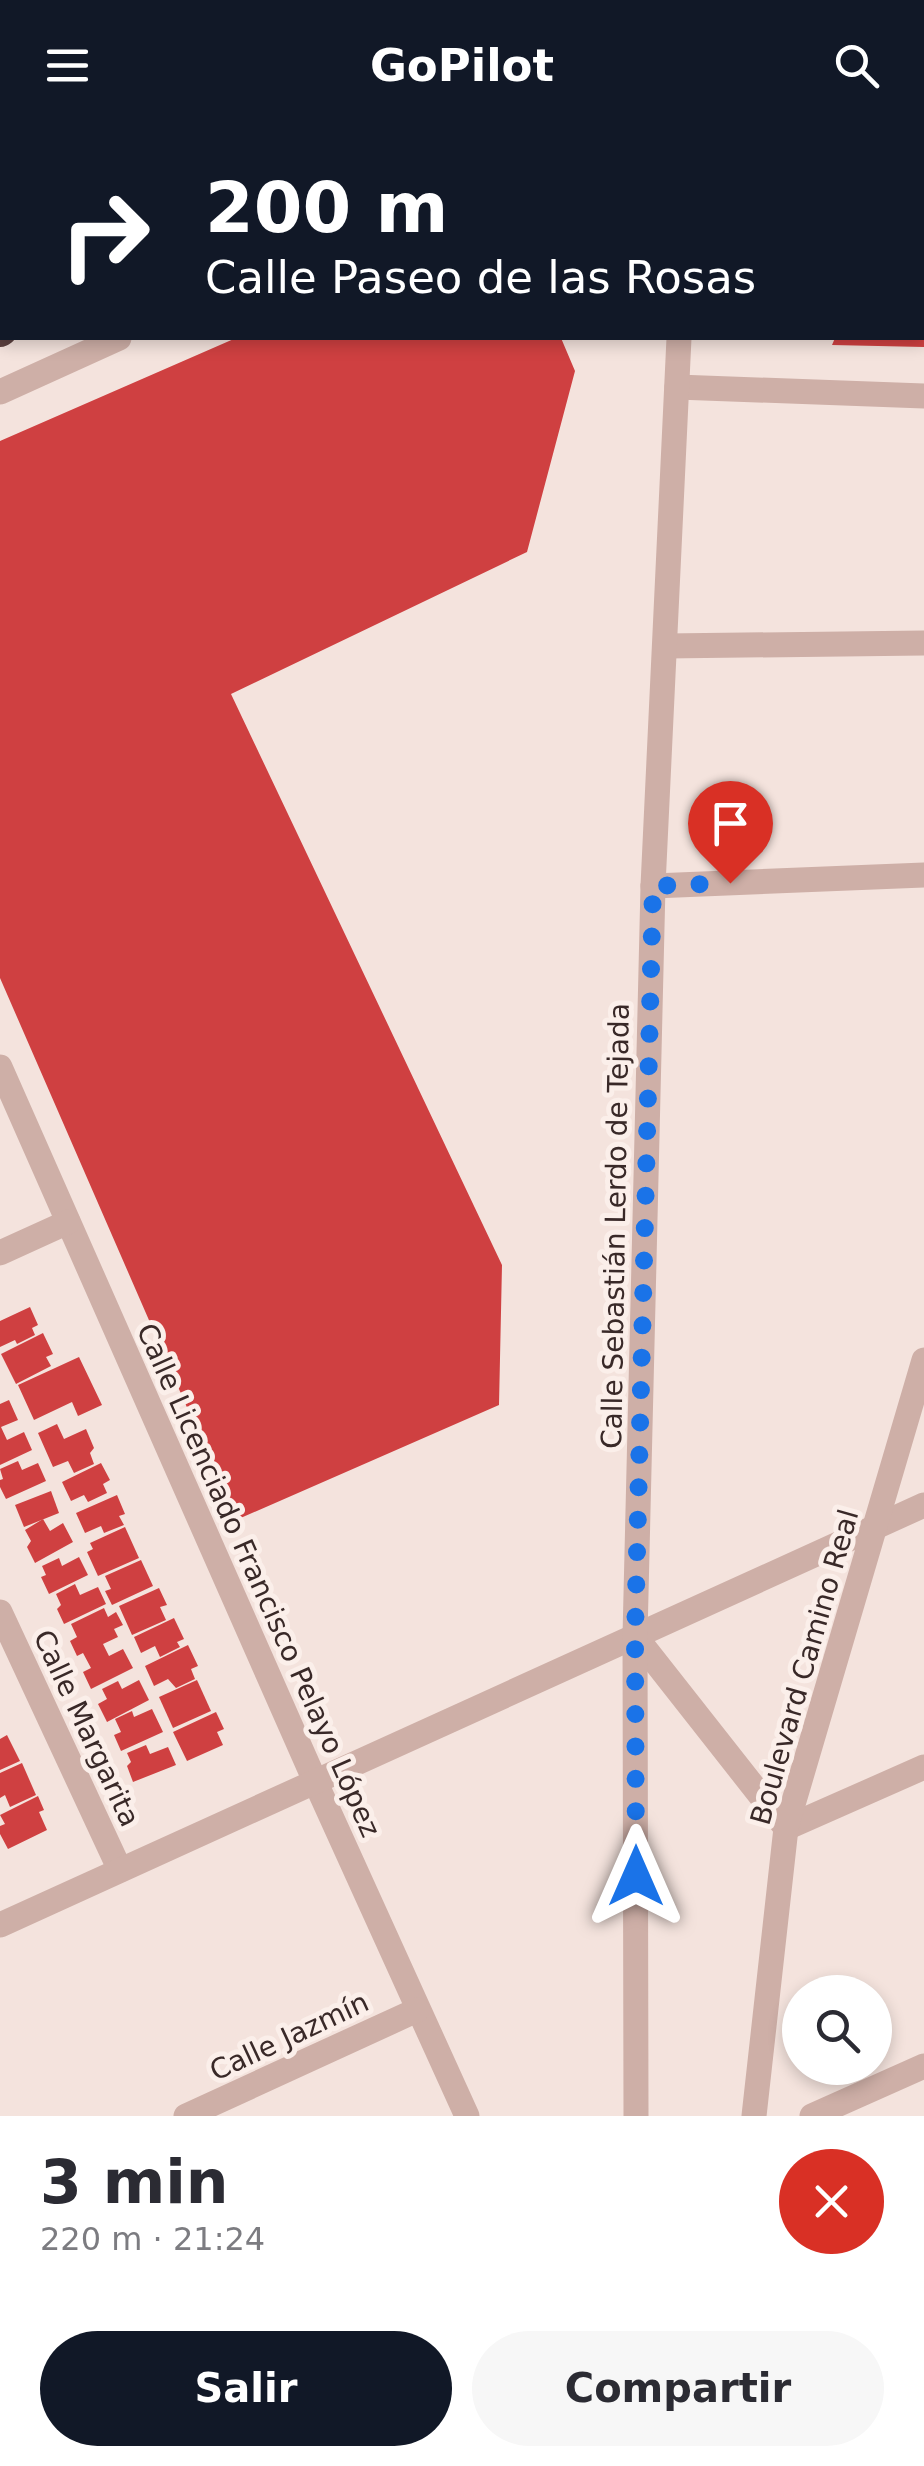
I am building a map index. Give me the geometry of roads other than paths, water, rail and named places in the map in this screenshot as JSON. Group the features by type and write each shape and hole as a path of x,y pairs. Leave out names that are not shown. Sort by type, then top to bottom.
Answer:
{"street":[{"path":"0,392 115,340"},
{"name":"Calle Sebastián Lerdo de Tejada","path":"636,2116 635,1636 653,886 679,340"},
{"path":"677,388 924,396"},
{"path":"666,646 924,643"},
{"path":"653,886 924,875"},
{"name":"Calle Licenciado Francisco Pelayo López","path":"0,1066 466,2116"},
{"path":"0,1253 68,1222"},
{"name":"Boulevard Camino Real","path":"754,2116 786,1828 924,1360"},
{"path":"0,1924 924,1505"},
{"name":"Calle Margarita","path":"0,1612 120,1870"},
{"path":"635,1636 786,1828 924,1767"},
{"name":"Calle Jazmín","path":"186,2116 417,2010"},
{"path":"812,2116 924,2066"}]}
